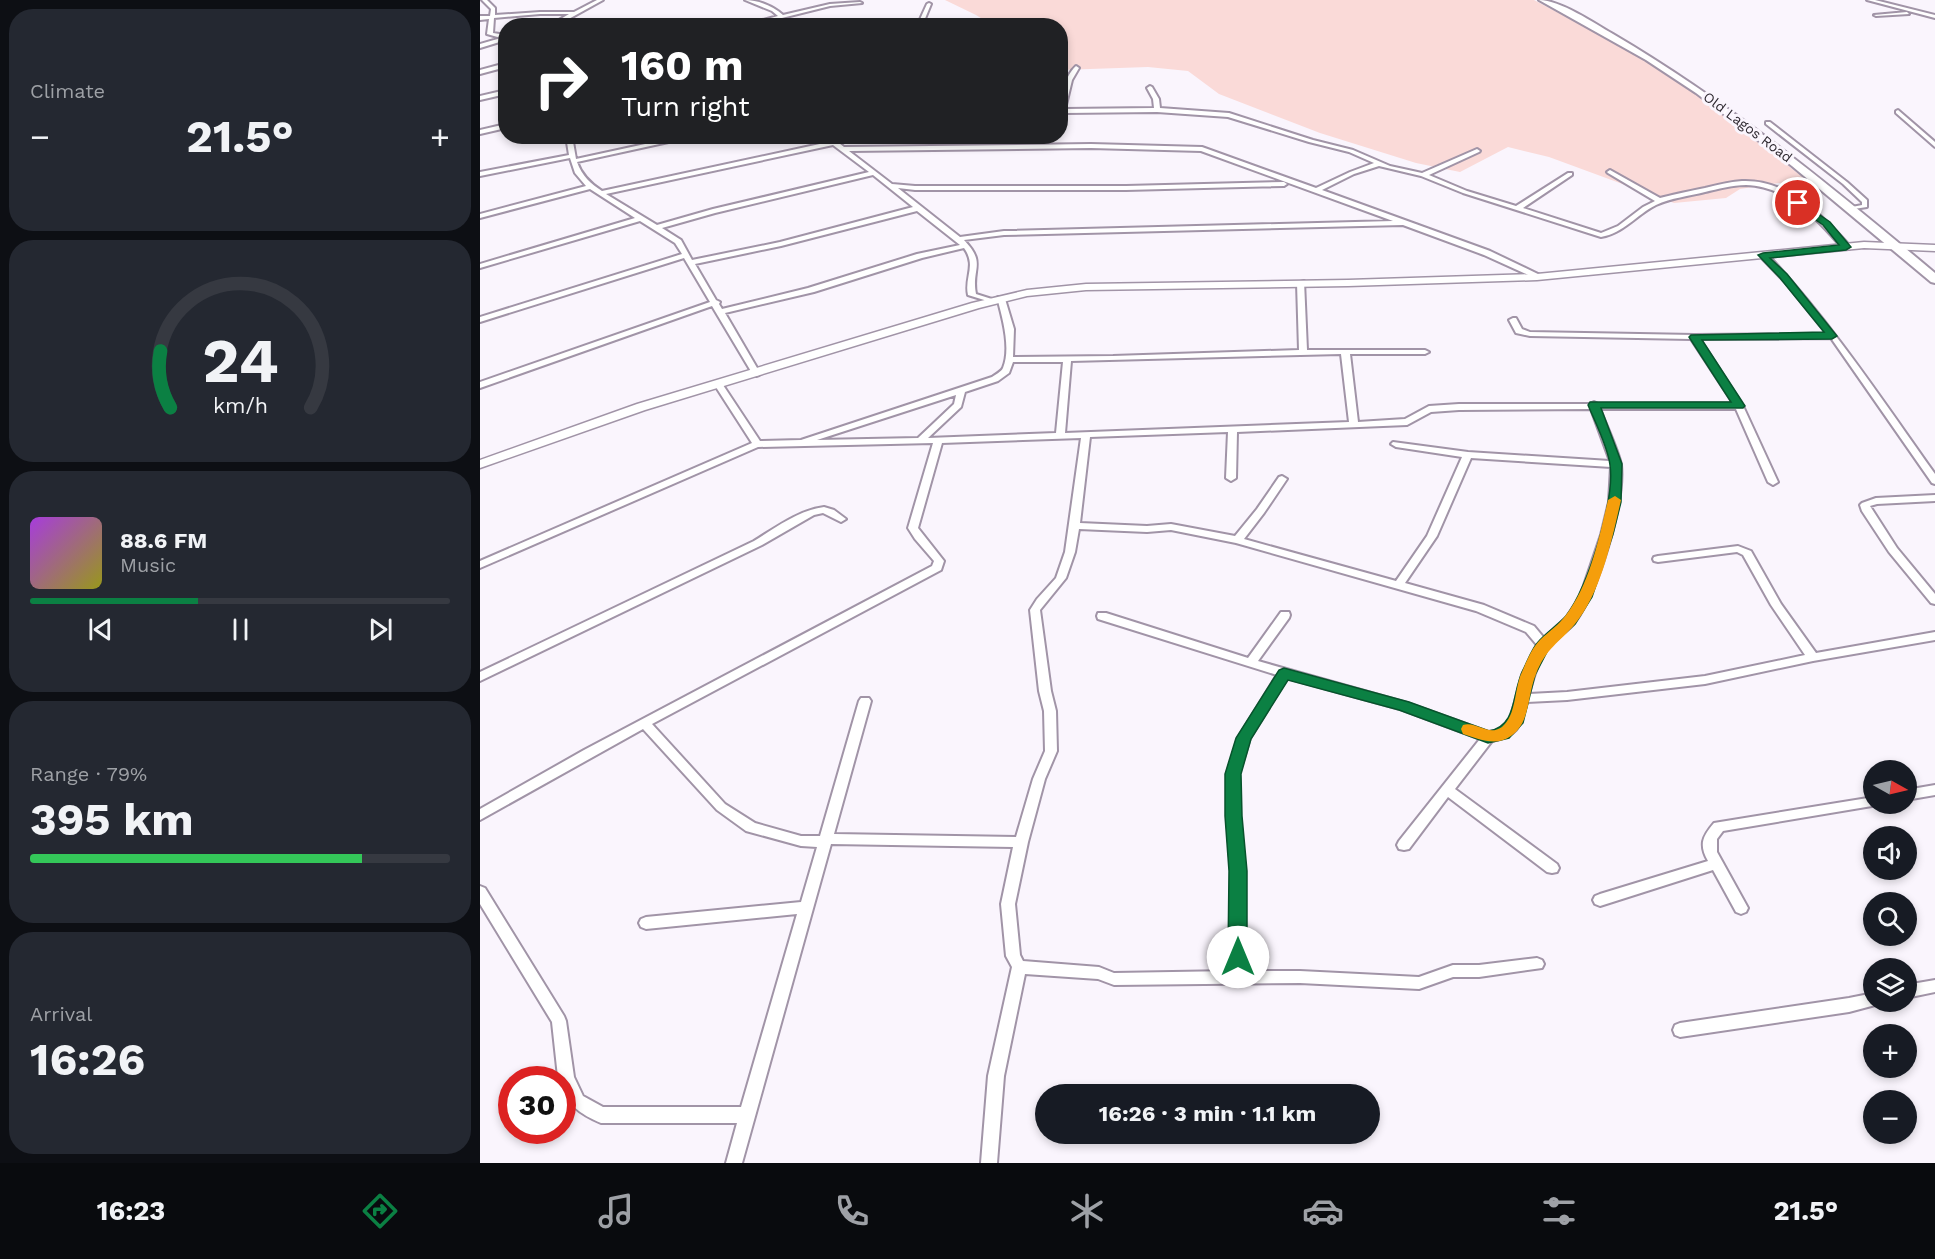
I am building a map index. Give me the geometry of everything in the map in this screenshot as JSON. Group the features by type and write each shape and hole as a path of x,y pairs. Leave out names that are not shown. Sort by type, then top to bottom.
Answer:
{"main road":[{"name":"Old Lagos Road","path":"1543,0 1616,37 1680,77 1791,159 1935,279"}],"street":[{"path":"484,0 493,9 489,32 498,36"},
{"path":"564,18 601,0"},
{"path":"747,0 774,10 781,16"},
{"path":"1869,0 1935,17"},
{"path":"773,18 830,5 860,3"},
{"path":"923,18 929,4"},
{"path":"1876,15 1916,12"},
{"path":"480,18 572,13"},
{"path":"480,44 498,39"},
{"path":"480,72 498,67"},
{"path":"1068,87 1076,68"},
{"path":"1150,88 1156,99 1157,110"},
{"path":"480,98 498,94"},
{"path":"1068,114 1157,110 1228,115 1311,141 1344,148 1381,164 1423,175 1465,192 1590,232 1608,235 1641,210 1659,201 1746,183 1773,188 1827,224 1846,247"},
{"path":"1898,112 1935,145"},
{"path":"1768,123 1865,201 1865,206 1849,209"},
{"path":"480,132 498,128"},
{"path":"570,144 578,175 678,242 716,302 756,373"},
{"path":"480,174 651,144"},
{"path":"602,193 824,144"},
{"path":"836,144 893,186 958,239 975,263 970,290 972,295 998,300"},
{"path":"842,149 1060,147 1202,149 1487,253 1537,277"},
{"path":"1423,175 1477,151"},
{"path":"1315,191 1352,173 1381,164"},
{"path":"1610,172 1659,201"},
{"path":"657,227 713,211 875,173"},
{"path":"1518,208 1570,174"},
{"path":"1268,184 1279,179"},
{"path":"893,186 915,188 1126,188 1294,184"},
{"path":"480,216 592,186"},
{"path":"902,193 915,188"},
{"path":"692,262 781,244 919,208"},
{"path":"480,266 641,218"},
{"path":"958,239 1004,233 1408,223"},
{"path":"721,312 812,290 920,256 965,246"},
{"path":"480,464 641,407 1027,293 1086,287 1537,277 1846,247 1935,248"},
{"path":"480,320 686,255"},
{"path":"1763,255 1784,276 1832,336 1935,481"},
{"path":"1301,283 1303,352"},
{"path":"795,444 995,379 1006,371 1009,359 1010,328 998,300"},
{"path":"480,385 716,302"},
{"path":"1513,320 1519,331 1530,334 1694,337 1832,336"},
{"path":"1694,337 1739,406 1773,482"},
{"path":"1009,359 1067,360 1345,351 1425,352"},
{"path":"1345,351 1354,424"},
{"path":"1060,434 1067,360"},
{"path":"718,384 756,444"},
{"path":"920,441 958,405 961,391"},
{"path":"480,565 756,444 938,441 1060,434 1407,422 1429,410 1594,405 1739,406"},
{"path":"1102,616 1284,674 1403,706 1488,737 1504,734 1515,723 1528,675 1543,645 1570,621 1585,597 1606,534 1614,502 1616,464 1594,405"},
{"path":"1231,478 1233,429"},
{"path":"989,1163 996,1076 1019,968 1013,956 1008,904 1021,842 1039,779 1051,751 1050,711 1045,691 1035,610 1038,602 1061,578 1076,526 1081,470 1086,455 1084,434"},
{"path":"480,815 645,723 937,568 939,561 917,537 913,528 938,441"},
{"path":"1396,444 1468,454 1616,464"},
{"path":"1399,584 1432,536 1468,454"},
{"path":"1237,540 1261,511 1282,479"},
{"path":"1935,498 1876,501 1865,505 1893,550 1935,601"},
{"path":"480,677 758,543 781,528 817,511 824,510 841,519"},
{"path":"1076,526 1147,529 1178,527 1237,540 1399,584 1509,619 1530,629 1543,645"},
{"path":"1658,559 1738,549 1747,553 1776,605 1813,657"},
{"path":"1251,662 1285,615"},
{"path":"1522,698 1567,696 1705,680 1813,657 1935,636"},
{"path":"1238,978 1238,871 1233,816 1233,774 1244,738 1284,674"},
{"path":"734,1163 782,982 827,839 865,701"},
{"path":"645,723 721,807 751,827 801,841 814,842 827,839 1021,842"},
{"path":"1404,845 1488,737"},
{"path":"1448,790 1552,868"},
{"path":"1917,793 1935,790"},
{"path":"1741,908 1710,852 1710,837 1719,827 1863,804"},
{"path":"1600,900 1717,864"},
{"path":"480,892 559,1021 566,1077 577,1101 601,1115 747,1115"},
{"path":"646,923 806,907"},
{"path":"1019,968 1081,971 1114,979 1300,977 1419,983 1453,971 1479,971 1536,964"},
{"path":"1917,990 1935,986"},
{"path":"1680,1029 1863,1002"}],"shaded area":[{"path":"945,0 1534,0 1633,52 1699,96 1805,179 1740,189 1726,198 1674,203 1549,157 1508,147 1460,172 1416,163 1320,133 1219,94 1188,71 1148,67 1068,70 1068,18 981,18"}],"slow traffic":[{"path":"1469,729 1488,737 1504,734 1515,723 1528,675 1543,645 1570,621 1585,597 1615,500"}],"route":[{"path":"1238,957 1238,871 1233,816 1233,774 1244,738 1284,674 1403,706 1488,737 1504,734 1515,723 1528,675 1543,645 1570,621 1585,597 1606,534 1614,502 1616,464 1594,405 1739,406 1694,337 1832,336 1784,276 1763,255 1846,247 1827,224 1798,203"}]}
